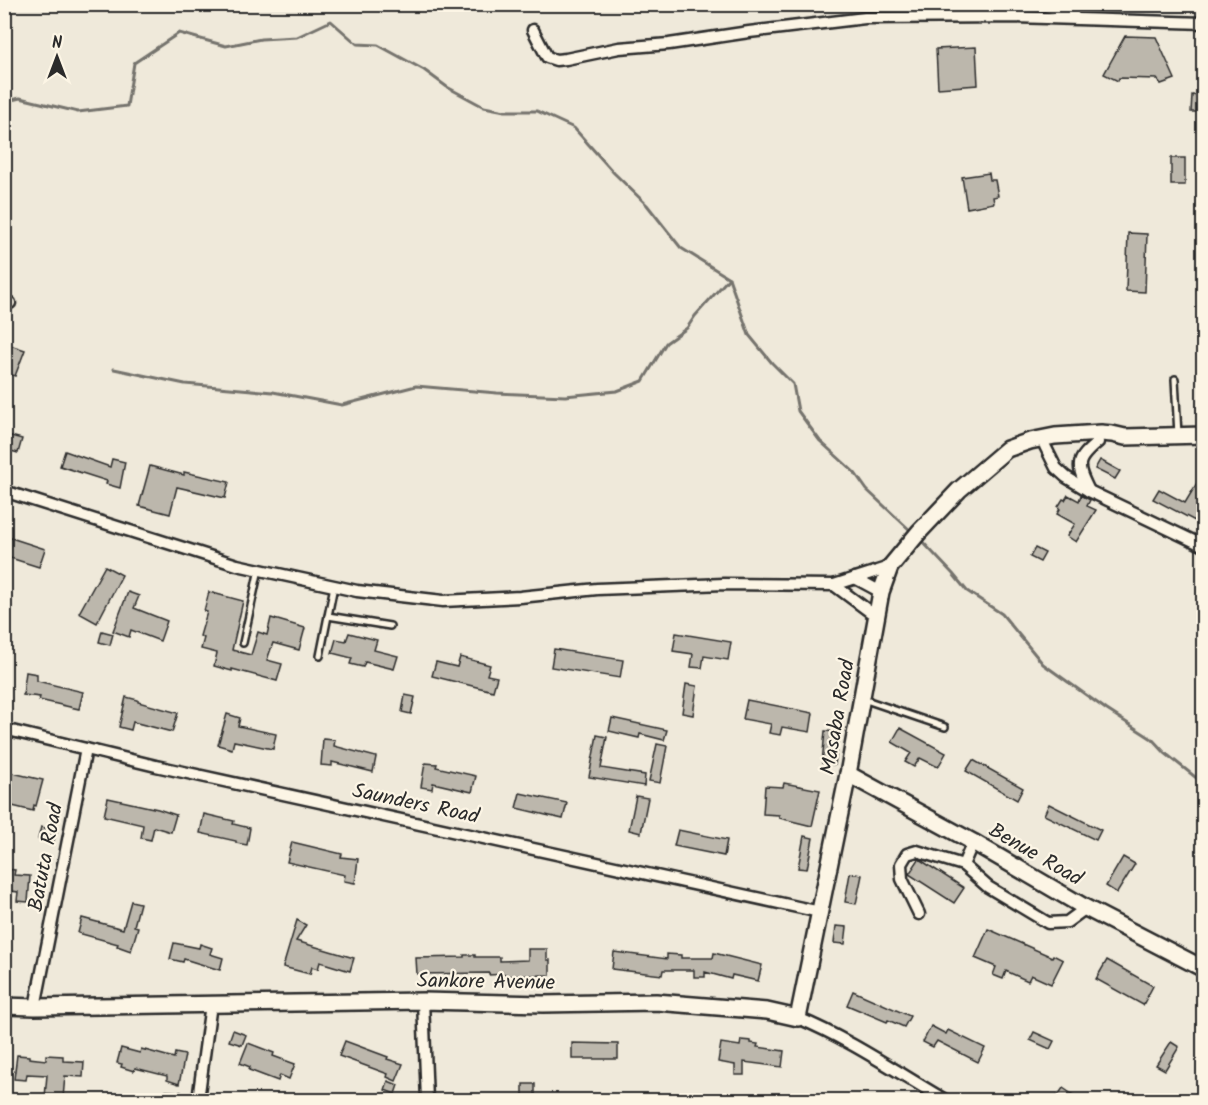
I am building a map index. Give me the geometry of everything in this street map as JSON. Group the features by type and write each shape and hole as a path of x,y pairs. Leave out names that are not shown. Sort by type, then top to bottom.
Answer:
{"street":[{"path":"922,4 924,18"},
{"path":"1037,4 1082,19"},
{"path":"533,30 547,57 556,60 619,48 669,44 864,18 1015,16 1203,23"},
{"name":"Masaba Road","path":"798,1018 848,774 881,592 890,567 959,490 1007,449 1055,436 1101,433 1125,437"},
{"path":"991,463 1045,446 1112,441 1125,437 1203,435"},
{"path":"1089,491 1081,474 1080,462 1084,454 1098,442"},
{"path":"1045,446 1056,468 1066,477 1089,491 1203,546"},
{"path":"4,490 237,565 357,591 443,601 520,597 597,589 724,584 834,585 890,567"},
{"path":"855,578 881,592"},
{"path":"834,585 877,617"},
{"name":"Saunders Road","path":"4,729 179,771 820,912"},
{"name":"Batuta Road","path":"34,1007 86,749"},
{"name":"Benue Road","path":"848,774 973,842 1086,908 1203,969"},
{"path":"963,865 973,842"},
{"path":"919,914 902,879 901,864 907,854 917,851 963,865 987,888 1048,923 1067,922 1086,908"},
{"path":"423,1002 427,1101"},
{"name":"Sankore Avenue","path":"5,1006 656,1002 767,1011 798,1018 818,1027 945,1101"},
{"path":"198,1101 211,1004"}],"lane":[{"path":"1175,379 1178,436"},
{"path":"243,643 259,569"},
{"path":"320,656 334,586"},
{"path":"328,616 390,626"},
{"path":"862,698 945,727"}],"building":[{"path":"1125,36 1156,37 1175,79 1161,84 1157,79 1119,78 1118,81 1104,74"},
{"path":"976,47 978,85 938,88 936,49"},
{"path":"1192,95 1203,96 1203,112 1191,112"},
{"path":"1171,158 1185,158 1185,185 1171,185"},
{"path":"989,173 990,180 995,180 998,196 993,197 994,203 967,208 962,177"},
{"path":"1128,233 1147,234 1145,292 1126,291"},
{"path":"4,343 25,350 15,376 4,372"},
{"path":"4,434 22,439 18,453 4,449"},
{"path":"65,451 110,467 112,459 125,462 120,488 106,484 107,481 60,466"},
{"path":"1100,460 1120,471 1115,479 1095,469"},
{"path":"150,466 184,475 184,472 229,482 225,498 177,487 170,514 139,506"},
{"path":"1203,473 1203,506 1195,521 1153,499 1159,489 1185,503"},
{"path":"1068,495 1079,501 1081,495 1090,500 1087,506 1096,510 1076,542 1067,536 1075,524 1057,514 1060,509 1058,507"},
{"path":"8,537 45,549 39,567 4,556"},
{"path":"1035,548 1045,553 1040,562 1030,557"},
{"path":"105,566 122,575 97,623 79,613"},
{"path":"128,592 139,596 134,608 167,621 160,641 131,630 129,637 113,631"},
{"path":"209,592 243,601 232,650 251,655 258,632 267,635 271,618 305,628 299,650 273,643 267,660 282,664 277,681 214,666 217,653 201,649 204,638 200,636 207,612 204,611"},
{"path":"102,631 113,634 110,645 99,642"},
{"path":"349,633 377,640 374,650 398,656 394,669 365,662 363,667 350,664 352,658 332,653 336,639 346,641"},
{"path":"676,633 731,642 728,660 704,656 702,668 691,667 693,654 673,651"},
{"path":"554,649 623,660 620,678 551,667"},
{"path":"460,657 490,665 487,675 497,677 493,691 432,676 436,662 457,667"},
{"path":"26,672 37,674 37,681 83,692 79,709 39,700 40,697 23,695"},
{"path":"686,684 697,686 693,715 682,713"},
{"path":"405,695 415,697 411,714 402,712"},
{"path":"126,697 178,713 172,732 133,722 131,730 119,727"},
{"path":"747,700 813,713 810,732 782,727 780,735 769,733 771,724 743,719"},
{"path":"227,714 240,718 238,726 276,734 273,749 234,741 232,749 218,745"},
{"path":"612,718 667,730 664,740 640,734 639,738 609,731"},
{"path":"900,728 946,753 938,767 920,758 914,767 905,762 911,753 892,742"},
{"path":"825,731 839,732 835,765 822,763"},
{"path":"597,735 607,737 601,768 645,775 644,786 589,777"},
{"path":"323,739 335,740 334,746 376,757 373,772 332,762 332,766 321,765"},
{"path":"657,744 667,746 660,783 649,781"},
{"path":"973,760 1023,788 1017,800 966,771"},
{"path":"425,763 437,764 436,767 476,776 472,792 433,783 432,789 421,787"},
{"path":"4,771 43,780 33,811 4,804"},
{"path":"784,783 820,790 812,826 779,818 779,815 763,814 765,786 783,787"},
{"path":"520,793 567,803 563,819 516,808"},
{"path":"636,796 648,798 641,833 629,830"},
{"path":"108,798 176,815 171,832 154,827 151,840 141,838 143,825 104,816"},
{"path":"1049,804 1101,830 1096,840 1044,815"},
{"path":"204,814 234,821 233,824 250,828 247,845 200,833"},
{"path":"41,827 57,831 53,843 38,839"},
{"path":"678,830 727,840 724,856 674,846"},
{"path":"804,836 813,838 807,869 798,868"},
{"path":"292,842 342,854 341,857 358,859 355,883 344,881 345,875 287,862"},
{"path":"1123,857 1135,864 1117,893 1106,886"},
{"path":"919,859 964,888 954,903 909,874"},
{"path":"4,869 15,870 14,875 30,876 28,902 17,901 18,892 4,890"},
{"path":"850,873 862,875 856,904 845,902"},
{"path":"131,901 140,903 134,926 138,927 131,951 117,946 118,944 78,933 82,918 123,929"},
{"path":"297,920 306,925 296,941 354,958 350,971 320,962 318,969 312,967 310,974 283,967"},
{"path":"836,926 847,927 845,944 834,943"},
{"path":"988,929 1063,960 1051,984 1031,975 1028,981 1006,971 1003,979 993,975 996,967 975,958"},
{"path":"174,943 199,948 200,944 212,948 210,954 223,958 220,970 184,959 183,962 170,959"},
{"path":"528,949 547,949 550,975 417,974 416,958 475,955 475,957 500,957 500,961 528,960"},
{"path":"614,952 667,959 667,954 681,955 681,958 713,958 714,953 762,965 758,981 732,975 731,979 705,972 705,977 694,977 694,970 663,970 662,975 612,969"},
{"path":"1107,960 1153,986 1143,1005 1096,979"},
{"path":"853,991 910,1016 904,1027 847,1005"},
{"path":"931,1026 946,1034 948,1030 985,1048 978,1062 937,1041 933,1047 923,1042"},
{"path":"233,1030 246,1035 242,1045 229,1041"},
{"path":"1034,1032 1054,1041 1050,1049 1030,1040"},
{"path":"741,1040 758,1044 757,1047 784,1051 782,1067 744,1062 744,1075 735,1075 735,1065 718,1062 721,1043 740,1046"},
{"path":"345,1041 403,1064 396,1081 387,1077 388,1074 339,1056"},
{"path":"1171,1042 1179,1047 1165,1070 1156,1065"},
{"path":"248,1043 295,1064 289,1079 280,1075 278,1081 249,1070 250,1067 240,1063"},
{"path":"572,1043 618,1044 618,1059 572,1059"},
{"path":"121,1048 140,1053 141,1049 174,1058 175,1053 185,1055 179,1084 167,1080 167,1076 121,1067 122,1064 117,1063"},
{"path":"17,1055 46,1060 46,1055 63,1056 63,1061 84,1062 83,1077 65,1076 63,1098 45,1097 47,1075 27,1074 26,1080 14,1079"},
{"path":"388,1081 398,1085 395,1094 385,1090"},
{"path":"523,1084 535,1084 535,1097 523,1096"},
{"path":"1063,1088 1082,1101 1054,1101"},
{"path":"166,1091 181,1092 180,1101 165,1101"}],"waterway":[{"path":"4,102 20,98 78,112 127,106 134,63 179,33 226,46 261,39 297,37 331,21 357,44 378,45 484,107 505,111 537,111 574,128 614,173 647,205 681,248 729,278 749,335 793,384 798,411 820,441 855,473 867,490 912,532"},
{"path":"114,369 185,384 273,392 342,405 416,386 565,396 617,391 643,381 666,343 687,328 729,278"},
{"path":"919,538 967,591 1002,614 1043,664 1152,739 1165,753 1204,784"}]}
